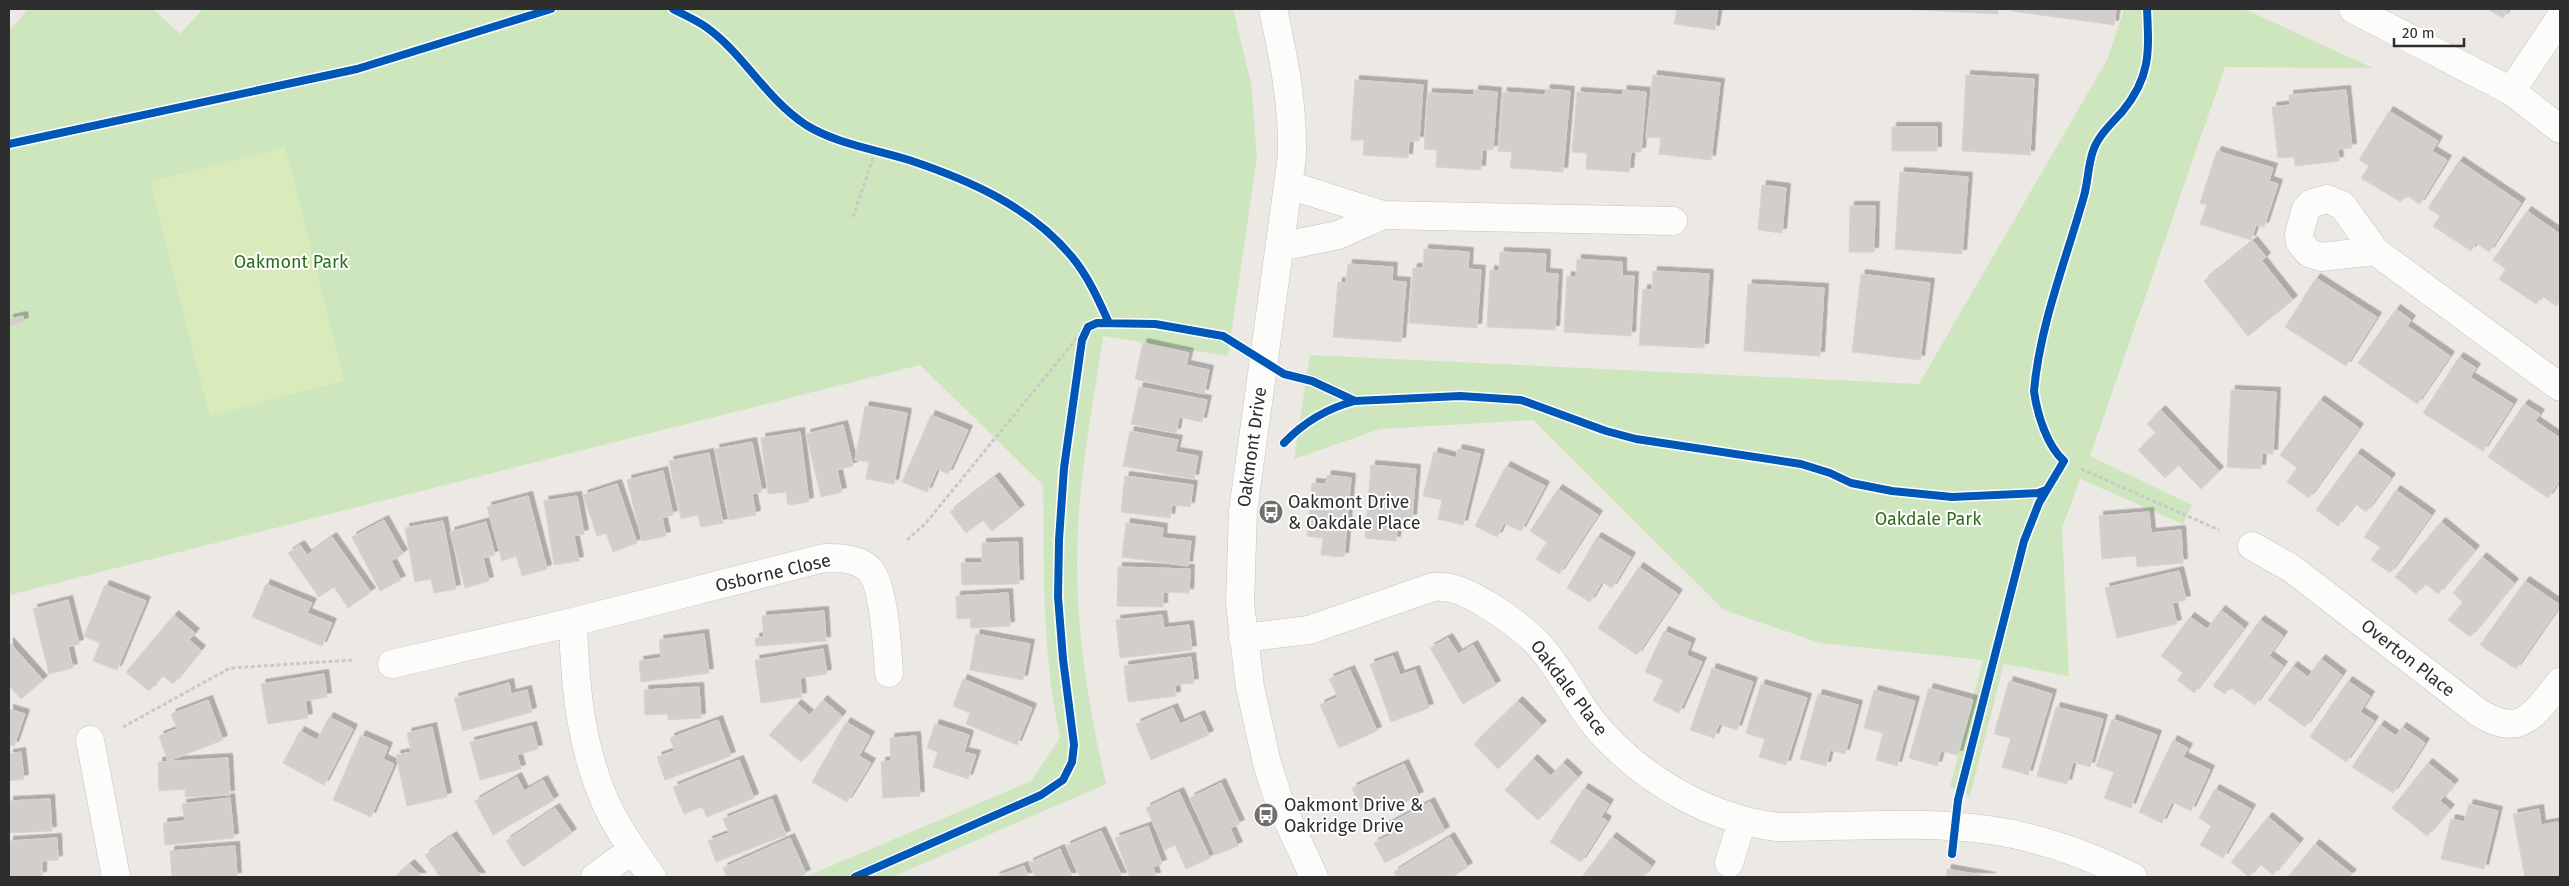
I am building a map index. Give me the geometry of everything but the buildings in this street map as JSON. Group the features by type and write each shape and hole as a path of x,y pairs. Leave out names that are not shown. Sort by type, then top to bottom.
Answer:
{"street":[{"name":"Oakmont Drive","path":"1273,9 1292,106 1292,156 1243,511 1240,579 1243,638 1258,725 1279,801 1308,876"},
{"path":"2353,9 2511,91 2560,130"},
{"path":"2511,91 2560,18"},
{"path":"1289,185 1383,215 1673,221"},
{"path":"1280,247 1338,235 1383,215"},
{"path":"2375,251 2560,387"},
{"name":"Overton Place","path":"2252,546 2291,568 2478,712 2495,721 2513,724 2527,721 2560,682"},
{"name":"Osborne Close","path":"392,664 573,622 824,558 848,559 868,568 876,580 889,673"},
{"name":"Oakdale Place","path":"1243,638 1309,630 1433,587 1455,589 1492,608 1528,634 1544,650 1592,722 1626,756 1672,790 1721,814 1742,821 1777,827 1955,826 2025,837 2088,868 2133,877"},
{"path":"573,622 575,683 586,746 600,790 632,850 652,877"},
{"path":"90,740 116,877"},
{"path":"1729,862 1742,821"},
{"path":"595,877 632,850"}],"path":[{"path":"853,217 875,152"},
{"path":"907,540 925,524 1005,424 1088,327 1097,323"},
{"path":"1080,349 1084,332 1088,327"},
{"path":"2073,465 2219,530"},
{"path":"123,727 230,668 353,660"}],"green space":[{"name":"Oakmont Park","path":"28,9 153,9 180,34 203,9 1233,9 1251,83 1257,157 1228,356 1103,336 1082,480 1077,560 1080,625 1087,689 1106,784 892,877 805,877 1031,781 1060,737 1054,706 1047,643 1043,485 920,365 9,595 9,31"},
{"name":"Oakdale Park","path":"2124,9 2244,9 2373,68 2225,67 2090,456 2192,505 2183,524 2080,479 2062,528 2069,676 2004,664 1970,796 1950,787 1983,660 1820,643 1724,610 1533,420 1380,429 1294,459 1310,355 1919,384 2107,60"},
{"path":"285,147 344,381 210,416 150,181"}],"cycle path":[{"path":"9,144 357,69 551,9"},
{"path":"673,9 702,24 720,38 779,103 806,125 843,142 909,160 976,186 998,197 1038,224 1056,239 1078,264 1093,289 1109,323"},
{"path":"1952,854 1958,800 2024,541 2039,503 2064,461 2048,438 2035,400 2034,391 2042,341 2054,292 2084,196 2093,151 2101,135 2131,99 2143,75 2148,51 2147,9"},
{"path":"855,877 1041,795 1063,780 1072,762 1074,745 1063,659 1058,597 1059,540 1064,468 1082,340 1088,327 1097,323 1155,324 1223,336 1284,374 1312,381 1355,401 1460,396 1521,400 1606,431 1636,439 1801,464 1830,473 1851,483 1892,491 1952,497 2038,493 2046,490"},
{"path":"1284,443 1316,417 1355,401"}],"place":[{"name":"Oakmont Drive & Oakdale Place","path":"1271,512"},
{"name":"Oakmont Drive & Oakridge Drive","path":"1266,815"}]}
